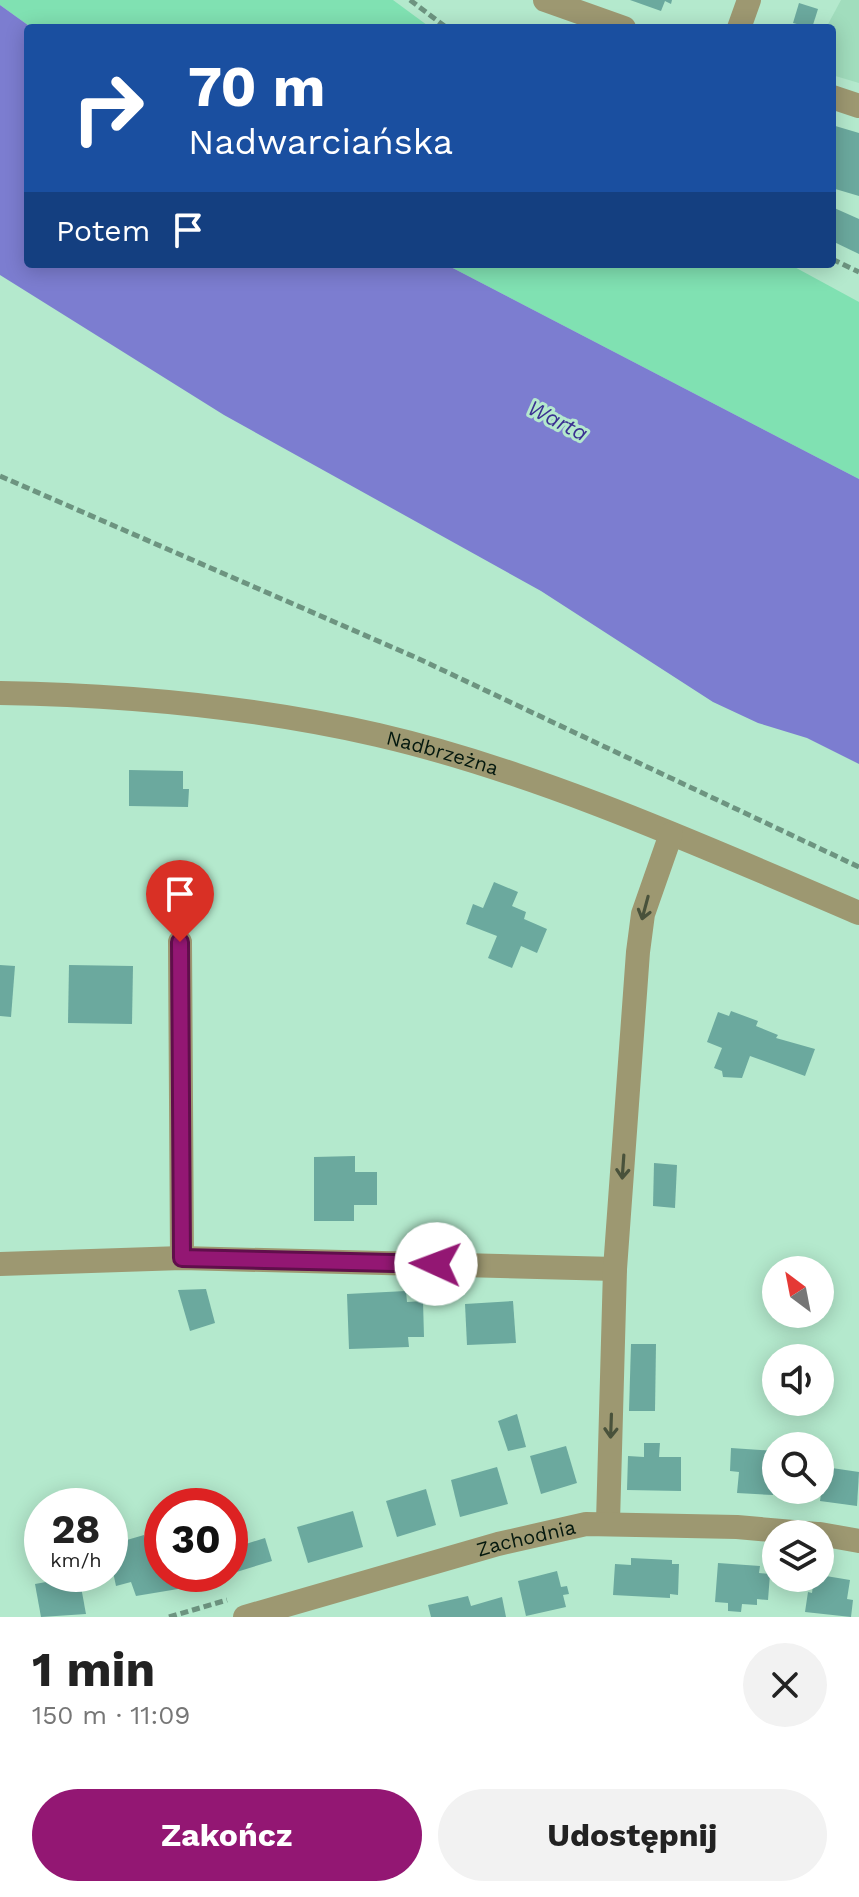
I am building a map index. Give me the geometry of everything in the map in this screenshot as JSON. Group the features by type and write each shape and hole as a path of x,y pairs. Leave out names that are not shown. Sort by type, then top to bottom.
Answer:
{"street":[{"path":"545,0 613,24"},
{"path":"740,24 749,0"},
{"path":"836,98 859,106"},
{"name":"Nadbrzeżna","path":"0,693 163,702 302,720 379,735 474,762 671,834 859,913"},
{"path":"608,1522 615,1269 640,931 647,900 671,834"},
{"path":"180,942 182,1258"},
{"path":"0,1264 182,1258 615,1269"},
{"name":"Zachodnia","path":"245,1617 542,1532 608,1522 762,1529"},
{"name":"Zachodnia","path":"834,1537 859,1541"}],"path":[{"path":"410,0 442,24"},
{"path":"836,261 859,272"},
{"path":"0,476 417,658 859,867"}],"shaded area":[{"path":"0,0 393,0 426,24 26,24 0,5"},
{"path":"841,0 859,0 859,83 836,76 836,24 828,24"},
{"path":"453,268 796,268 859,302 859,479"}],"water":[{"name":"Warta","path":"0,5 26,24 24,24 24,268 453,268 859,479 859,764 807,738 758,723 713,702 541,591 224,415 0,275"}],"building":[{"path":"630,0 672,0 671,4 665,1 661,11"},
{"path":"799,3 818,9 813,24 793,23"},
{"path":"836,126 859,133 859,196 836,189"},
{"path":"836,209 859,219 859,254 836,243"},
{"path":"129,770 183,771 183,789 189,789 188,807 129,806"},
{"path":"494,882 518,892 512,906 526,912 524,919 547,929 537,953 521,946 512,968 488,958 497,936 466,924 473,904 483,908"},
{"path":"0,965 15,966 11,1017 0,1016"},
{"path":"69,965 133,966 132,1024 68,1023"},
{"path":"731,1011 758,1021 756,1026 778,1035 776,1038 815,1049 805,1076 750,1056 742,1078 723,1077 722,1071 714,1068 722,1048 707,1042 718,1012 729,1016"},
{"path":"355,1156 355,1172 377,1172 377,1205 354,1205 354,1221 314,1221 314,1157"},
{"path":"654,1163 677,1165 675,1208 653,1206"},
{"path":"206,1289 215,1323 190,1331 178,1290"},
{"path":"406,1291 407,1302 423,1301 424,1337 408,1337 409,1347 349,1349 347,1294"},
{"path":"513,1301 516,1343 467,1345 465,1304"},
{"path":"631,1344 656,1344 655,1411 629,1411"},
{"path":"517,1414 526,1447 508,1451 498,1421"},
{"path":"644,1443 660,1443 659,1457 681,1457 681,1491 627,1490 628,1456 644,1457"},
{"path":"566,1446 577,1483 541,1494 530,1456"},
{"path":"731,1448 762,1450 762,1494 737,1493 739,1472 730,1471"},
{"path":"497,1467 508,1504 460,1517 451,1480"},
{"path":"834,1468 859,1472 857,1506 834,1503"},
{"path":"426,1489 436,1525 397,1537 386,1501"},
{"path":"353,1511 363,1547 308,1563 297,1527"},
{"path":"144,1535 144,1592 160,1592 136,1596 131,1582 128,1583 128,1540"},
{"path":"265,1538 272,1561 248,1568 248,1543"},
{"path":"631,1558 672,1560 672,1564 679,1564 678,1595 670,1594 670,1598 613,1595 615,1564 631,1565"},
{"path":"718,1563 760,1566 762,1592 769,1592 768,1600 757,1599 757,1605 742,1604 741,1612 728,1611 728,1603 715,1602"},
{"path":"557,1571 561,1587 567,1586 569,1594 563,1595 566,1607 526,1616 518,1581"},
{"path":"834,1577 850,1580 847,1599 853,1600 851,1617 805,1612 808,1592 834,1592"},
{"path":"36,1592 82,1592 86,1614 41,1617"},
{"path":"468,1596 471,1606 502,1597 506,1617 431,1617 428,1605"}],"route":[{"path":"180,942 182,1258 436,1264"}]}
